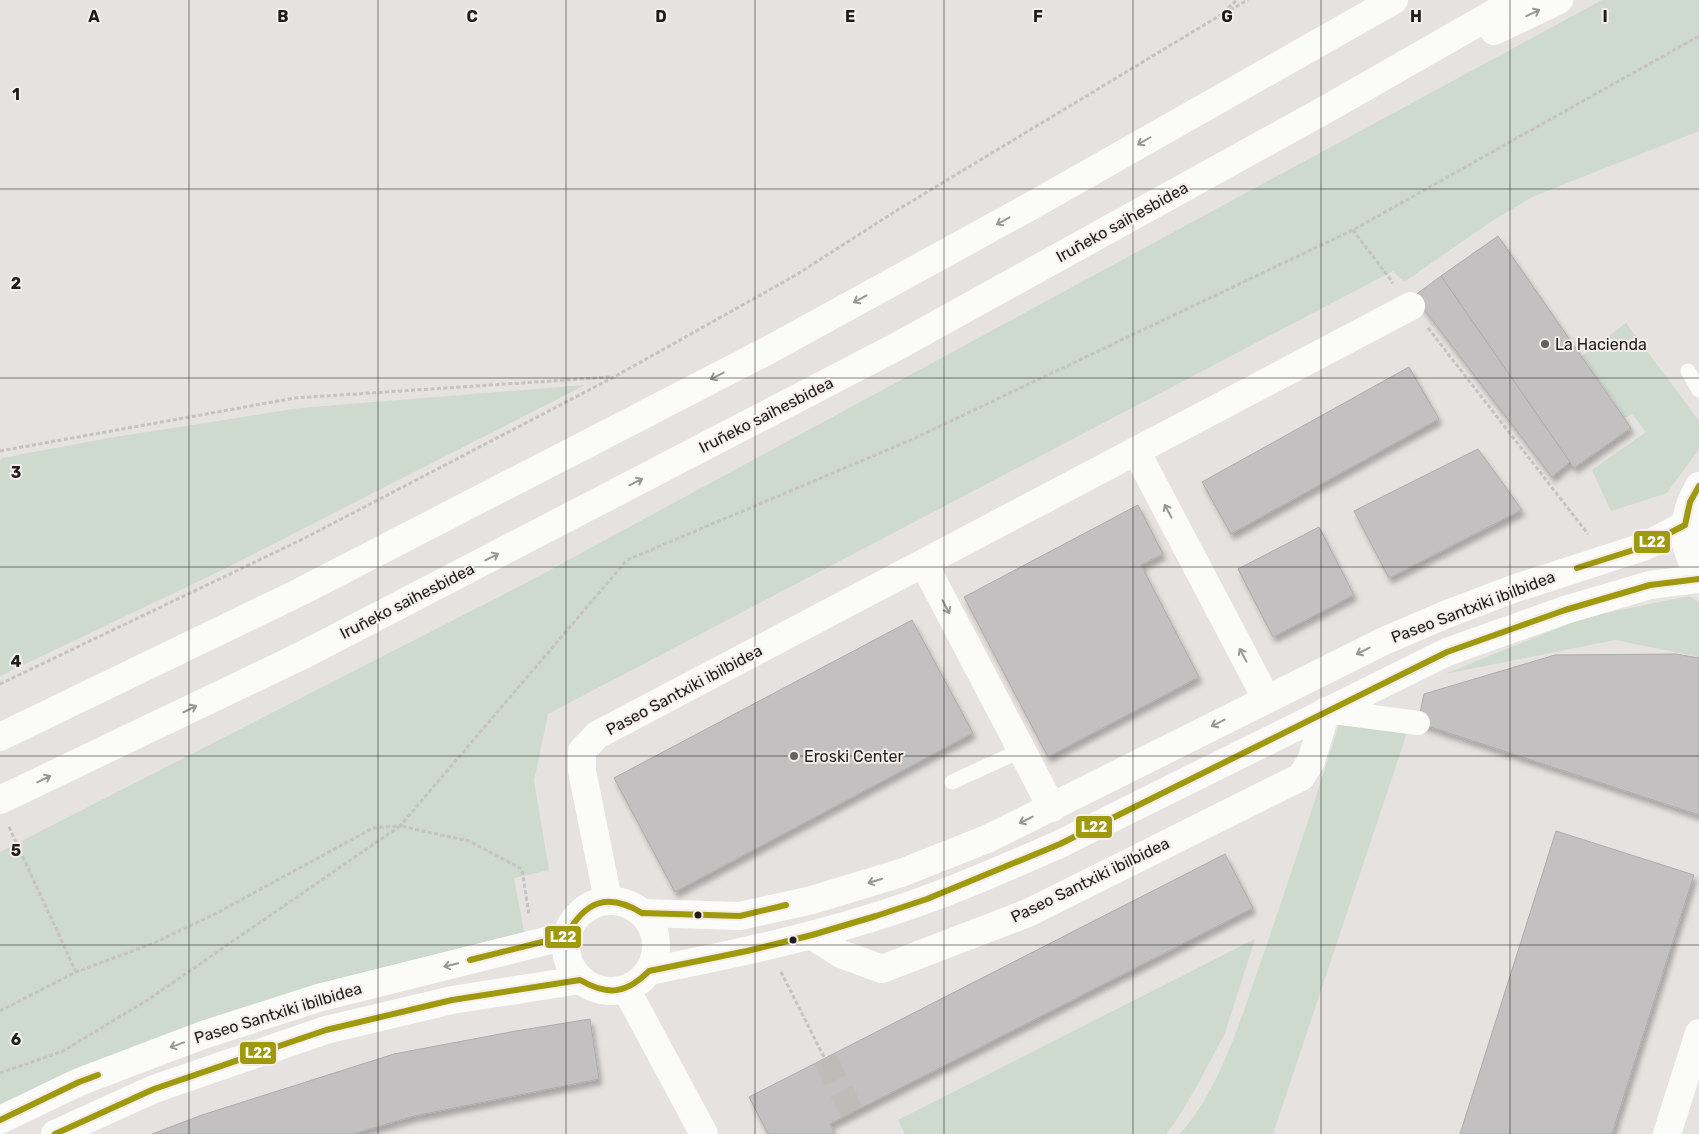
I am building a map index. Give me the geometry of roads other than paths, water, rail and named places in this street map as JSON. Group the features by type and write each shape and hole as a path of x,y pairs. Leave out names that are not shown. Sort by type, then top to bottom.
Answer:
{"main road":[{"path":"1186,117 1364,0"},
{"path":"0,737 298,592 767,351 1022,210 1394,0"},
{"name":"Iruñeko saihesbidea","path":"4,813 305,654 896,348 1330,107 1517,0"},
{"path":"1330,107 1559,0"},
{"name":"Paseo Santxiki ibilbidea","path":"608,900 582,772 582,751 598,735 1411,306"},
{"path":"1136,451 1266,698"},
{"path":"1699,486 1690,502 1685,525 1686,544 1692,563 1699,575"},
{"name":"Paseo Santxiki ibilbidea","path":"642,913 740,916 812,900 901,873 987,839 1052,808 1266,698 1384,640 1513,589 1643,547 1685,525"},
{"path":"924,564 1052,808"},
{"name":"Paseo Santxiki ibilbidea","path":"649,971 811,935 908,906 1060,844 1447,652 1565,610 1650,585 1699,579"},
{"name":"Paseo Santxiki ibilbidea","path":"811,935 841,954 882,969 1028,913 1301,776 1311,760 1326,711"},
{"path":"608,900 620,901 642,913 651,926 656,941 655,956 649,971 639,982 626,989 614,992 590,987 580,980 572,971 567,960 565,948 566,936 572,922 581,911 594,904 608,900"},
{"name":"Paseo Santxiki ibilbidea","path":"0,1120 80,1082 220,1030 318,998 566,936"},
{"name":"Paseo Santxiki ibilbidea","path":"55,1134 154,1089 326,1030 452,1000 580,980"},
{"path":"626,989 704,1134"},
{"path":"1667,1134 1699,1033"}],"street":[{"path":"1326,711 1418,723"}],"lane":[{"path":"1688,371 1699,390"},
{"path":"952,782 1022,750"}],"tunnel":[{"path":"825,1059 852,1112"}],"place":[{"name":"La Hacienda","path":"1545,344"},
{"name":"Eroski Center","path":"794,756"}]}
